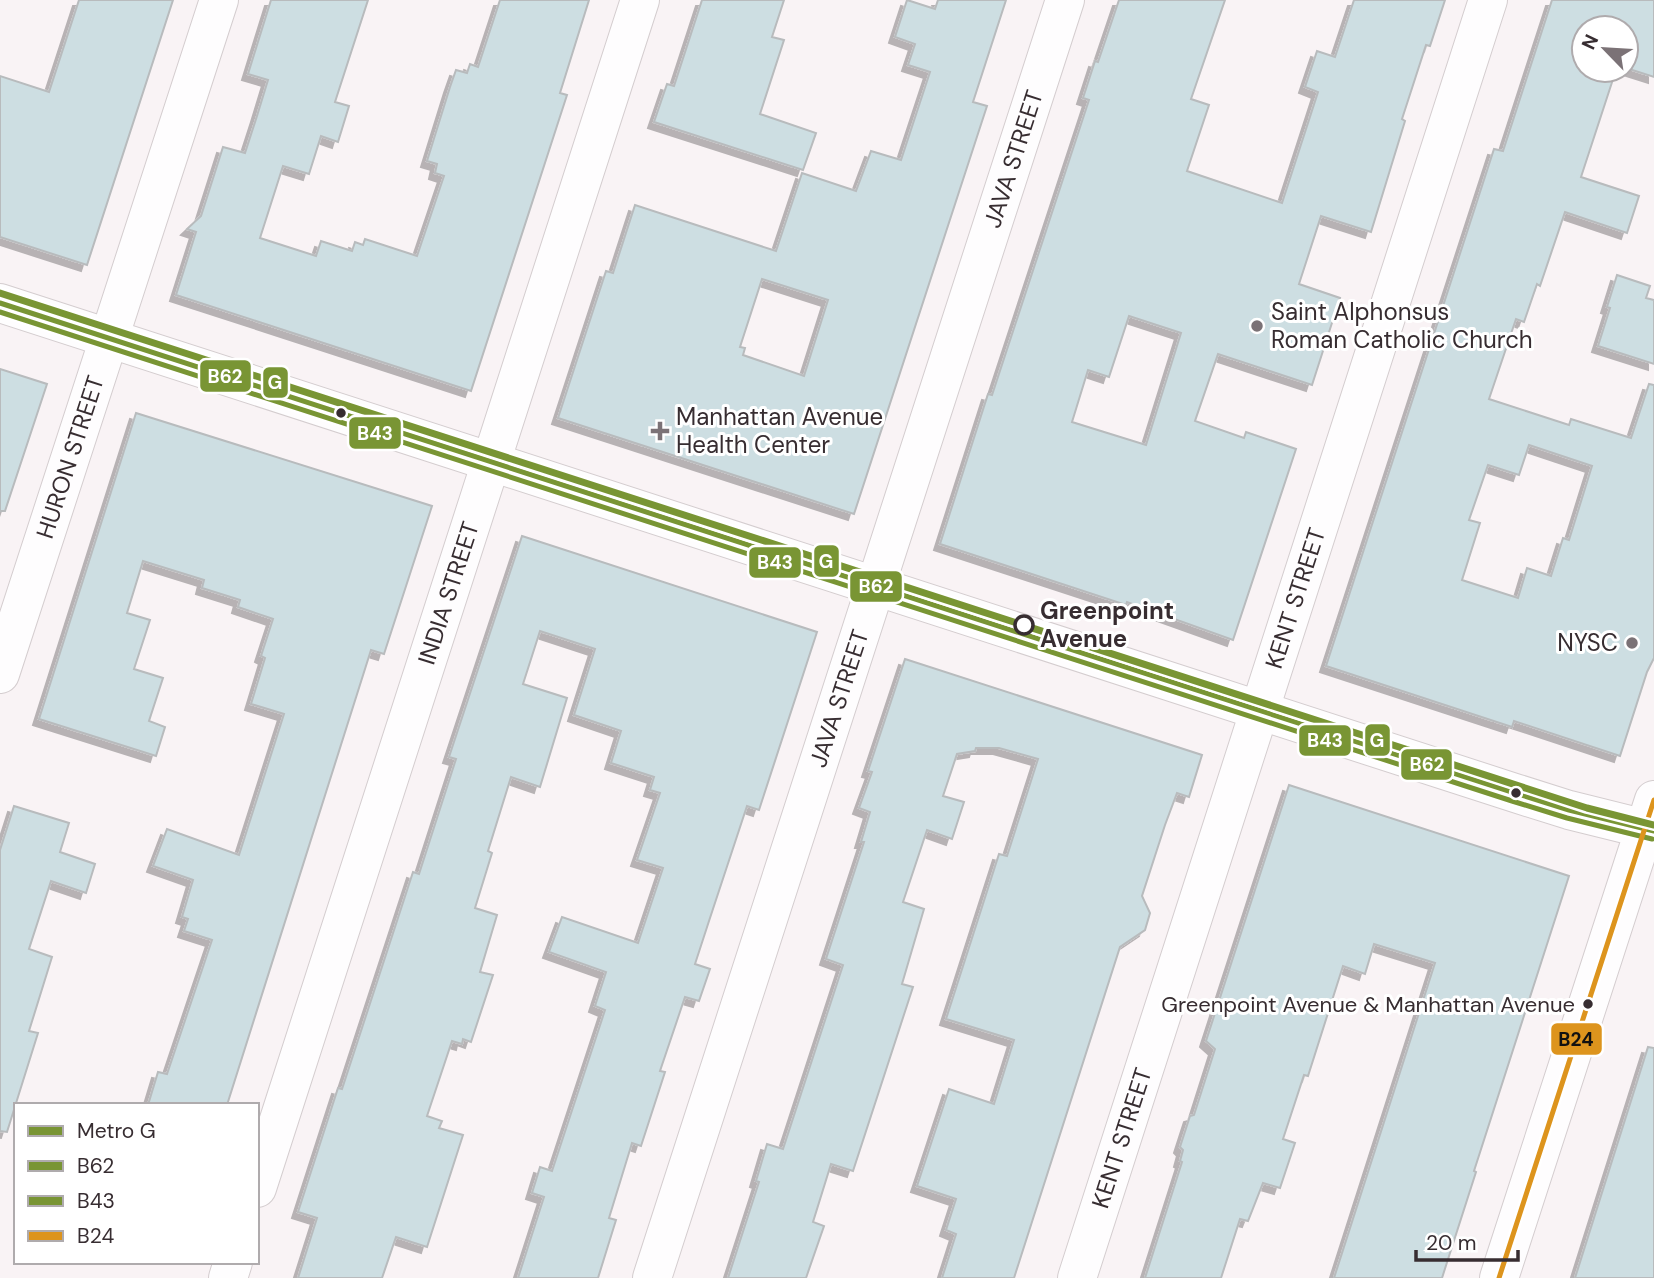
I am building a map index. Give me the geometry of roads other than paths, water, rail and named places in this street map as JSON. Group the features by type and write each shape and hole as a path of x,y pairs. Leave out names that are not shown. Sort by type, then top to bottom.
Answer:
{"street":[{"name":"HURON STREET","path":"0,674 219,0"},
{"name":"INDIA STREET","path":"259,1182 640,0"},
{"name":"JAVA STREET","path":"652,1278 1065,0"},
{"name":"KENT STREET","path":"1077,1278 1488,0"},
{"path":"0,303 1559,807 1651,820 1499,1278"}],"metro line":[{"name":"G","path":"0,293 1587,808 1654,825"}],"place":[{"name":"Saint Alphonsus Roman Catholic Church","path":"1257,326"},
{"name":"Manhattan Avenue Health Center","path":"660,431"},
{"name":"Greenpoint Avenue","path":"1024,625"},
{"name":"NYSC","path":"1632,643"},
{"name":"Greenpoint Avenue & Manhattan Avenue","path":"1588,1004"}]}
